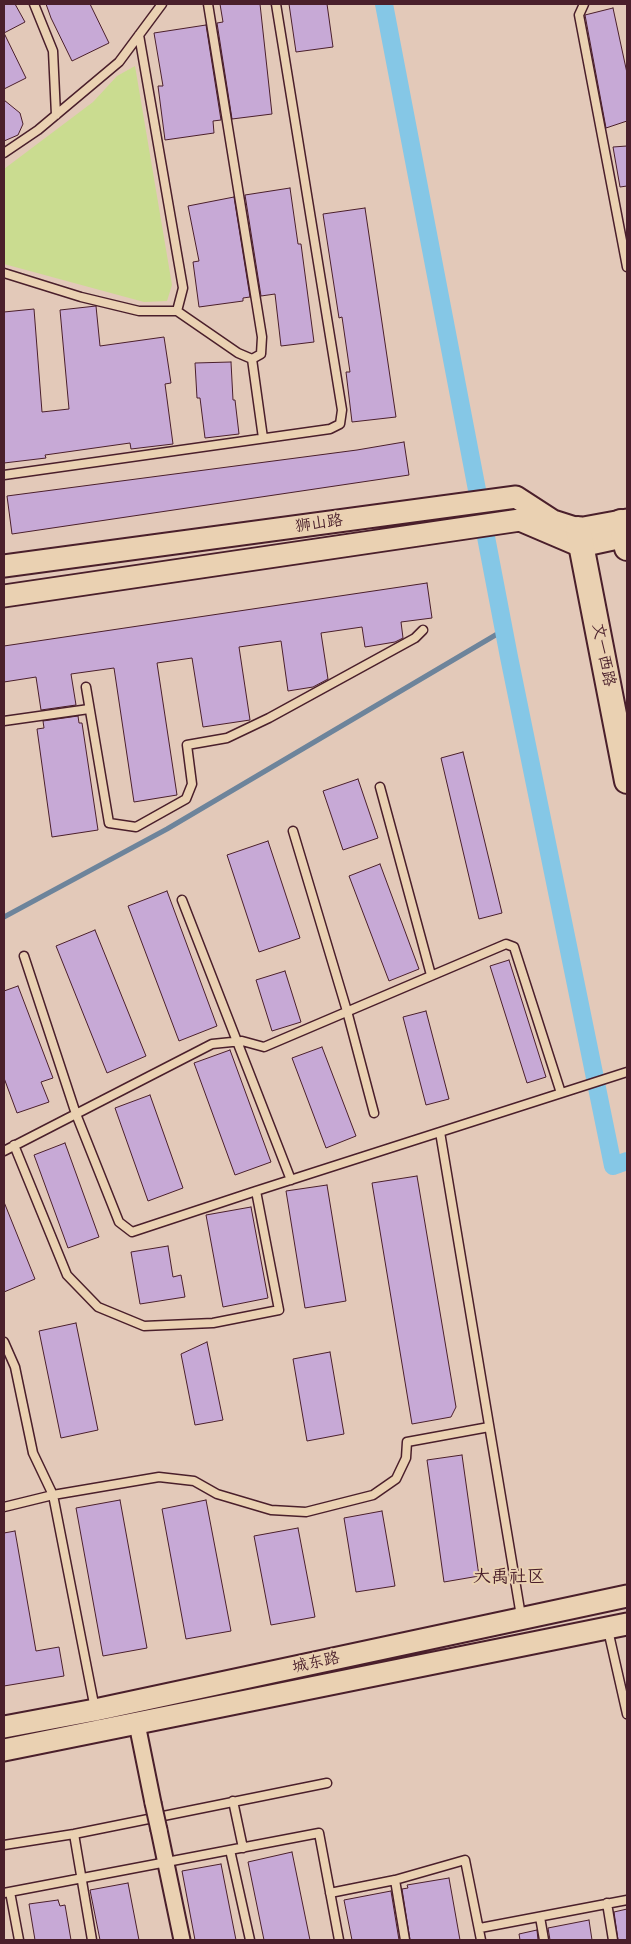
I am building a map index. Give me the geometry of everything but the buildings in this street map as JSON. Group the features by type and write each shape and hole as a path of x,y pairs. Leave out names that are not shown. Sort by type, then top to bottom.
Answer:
{"main road":[{"name":"文一西路","path":"580,538 627,781"}],"street":[{"name":"狮山路","path":"4,566 516,498 580,538"},
{"name":"狮山路","path":"4,596 520,520 580,538"},
{"path":"580,538 625,532"},
{"name":"城东路","path":"4,1727 95,1710 627,1596"},
{"name":"城东路","path":"4,1750 618,1626"},
{"path":"137,1724 182,1940"}],"lane":[{"path":"34,4 53,50 56,115"},
{"path":"4,153 38,130 119,62 162,4"},
{"path":"208,4 262,337 262,354 252,359"},
{"path":"4,475 330,429 340,424 342,410 276,4"},
{"path":"584,4 578,15 627,267"},
{"path":"139,35 183,288 177,311"},
{"path":"4,273 139,311 177,311 238,352 252,359"},
{"path":"252,359 263,438"},
{"path":"86,687 109,823 136,827 186,799 192,784 187,745 227,738 269,718 415,638 423,630"},
{"path":"4,721 89,709"},
{"path":"380,787 431,975"},
{"path":"293,831 347,1011 374,1113"},
{"path":"182,900 291,1180"},
{"path":"4,1150 212,1044 242,1040 264,1047 506,944 514,947 561,1093"},
{"path":"24,956 76,1114 119,1222 132,1232 627,1072"},
{"path":"440,1132 522,1618"},
{"path":"14,1145 67,1276 98,1307 144,1326 213,1324 279,1310 256,1191"},
{"path":"4,1342 14,1366 33,1453 53,1495 95,1710"},
{"path":"4,1507 53,1495 159,1477 194,1481 217,1494 271,1510 306,1512 372,1495 380,1490 396,1478 406,1458 407,1442 489,1427"},
{"path":"618,1626 627,1714"},
{"path":"4,1845 74,1834 327,1782"},
{"path":"233,1801 243,1848"},
{"path":"19,1940 7,1892 319,1833 339,1940"},
{"path":"74,1834 92,1940"},
{"path":"230,1850 250,1940"},
{"path":"330,1893 395,1880 465,1860 482,1940"},
{"path":"395,1880 405,1940"},
{"path":"480,1928 627,1900"},
{"path":"607,1903 613,1940"},
{"path":"540,1917 544,1940"}],"green space":[{"path":"135,66 172,285 167,301 144,302 4,264 4,169 93,102 117,76"}],"waterway":[{"path":"384,4 509,657 613,1166 627,1161"},
{"path":"4,917 167,829 504,630"}],"district":[{"name":"大禹社区","path":"509,1577"}]}
